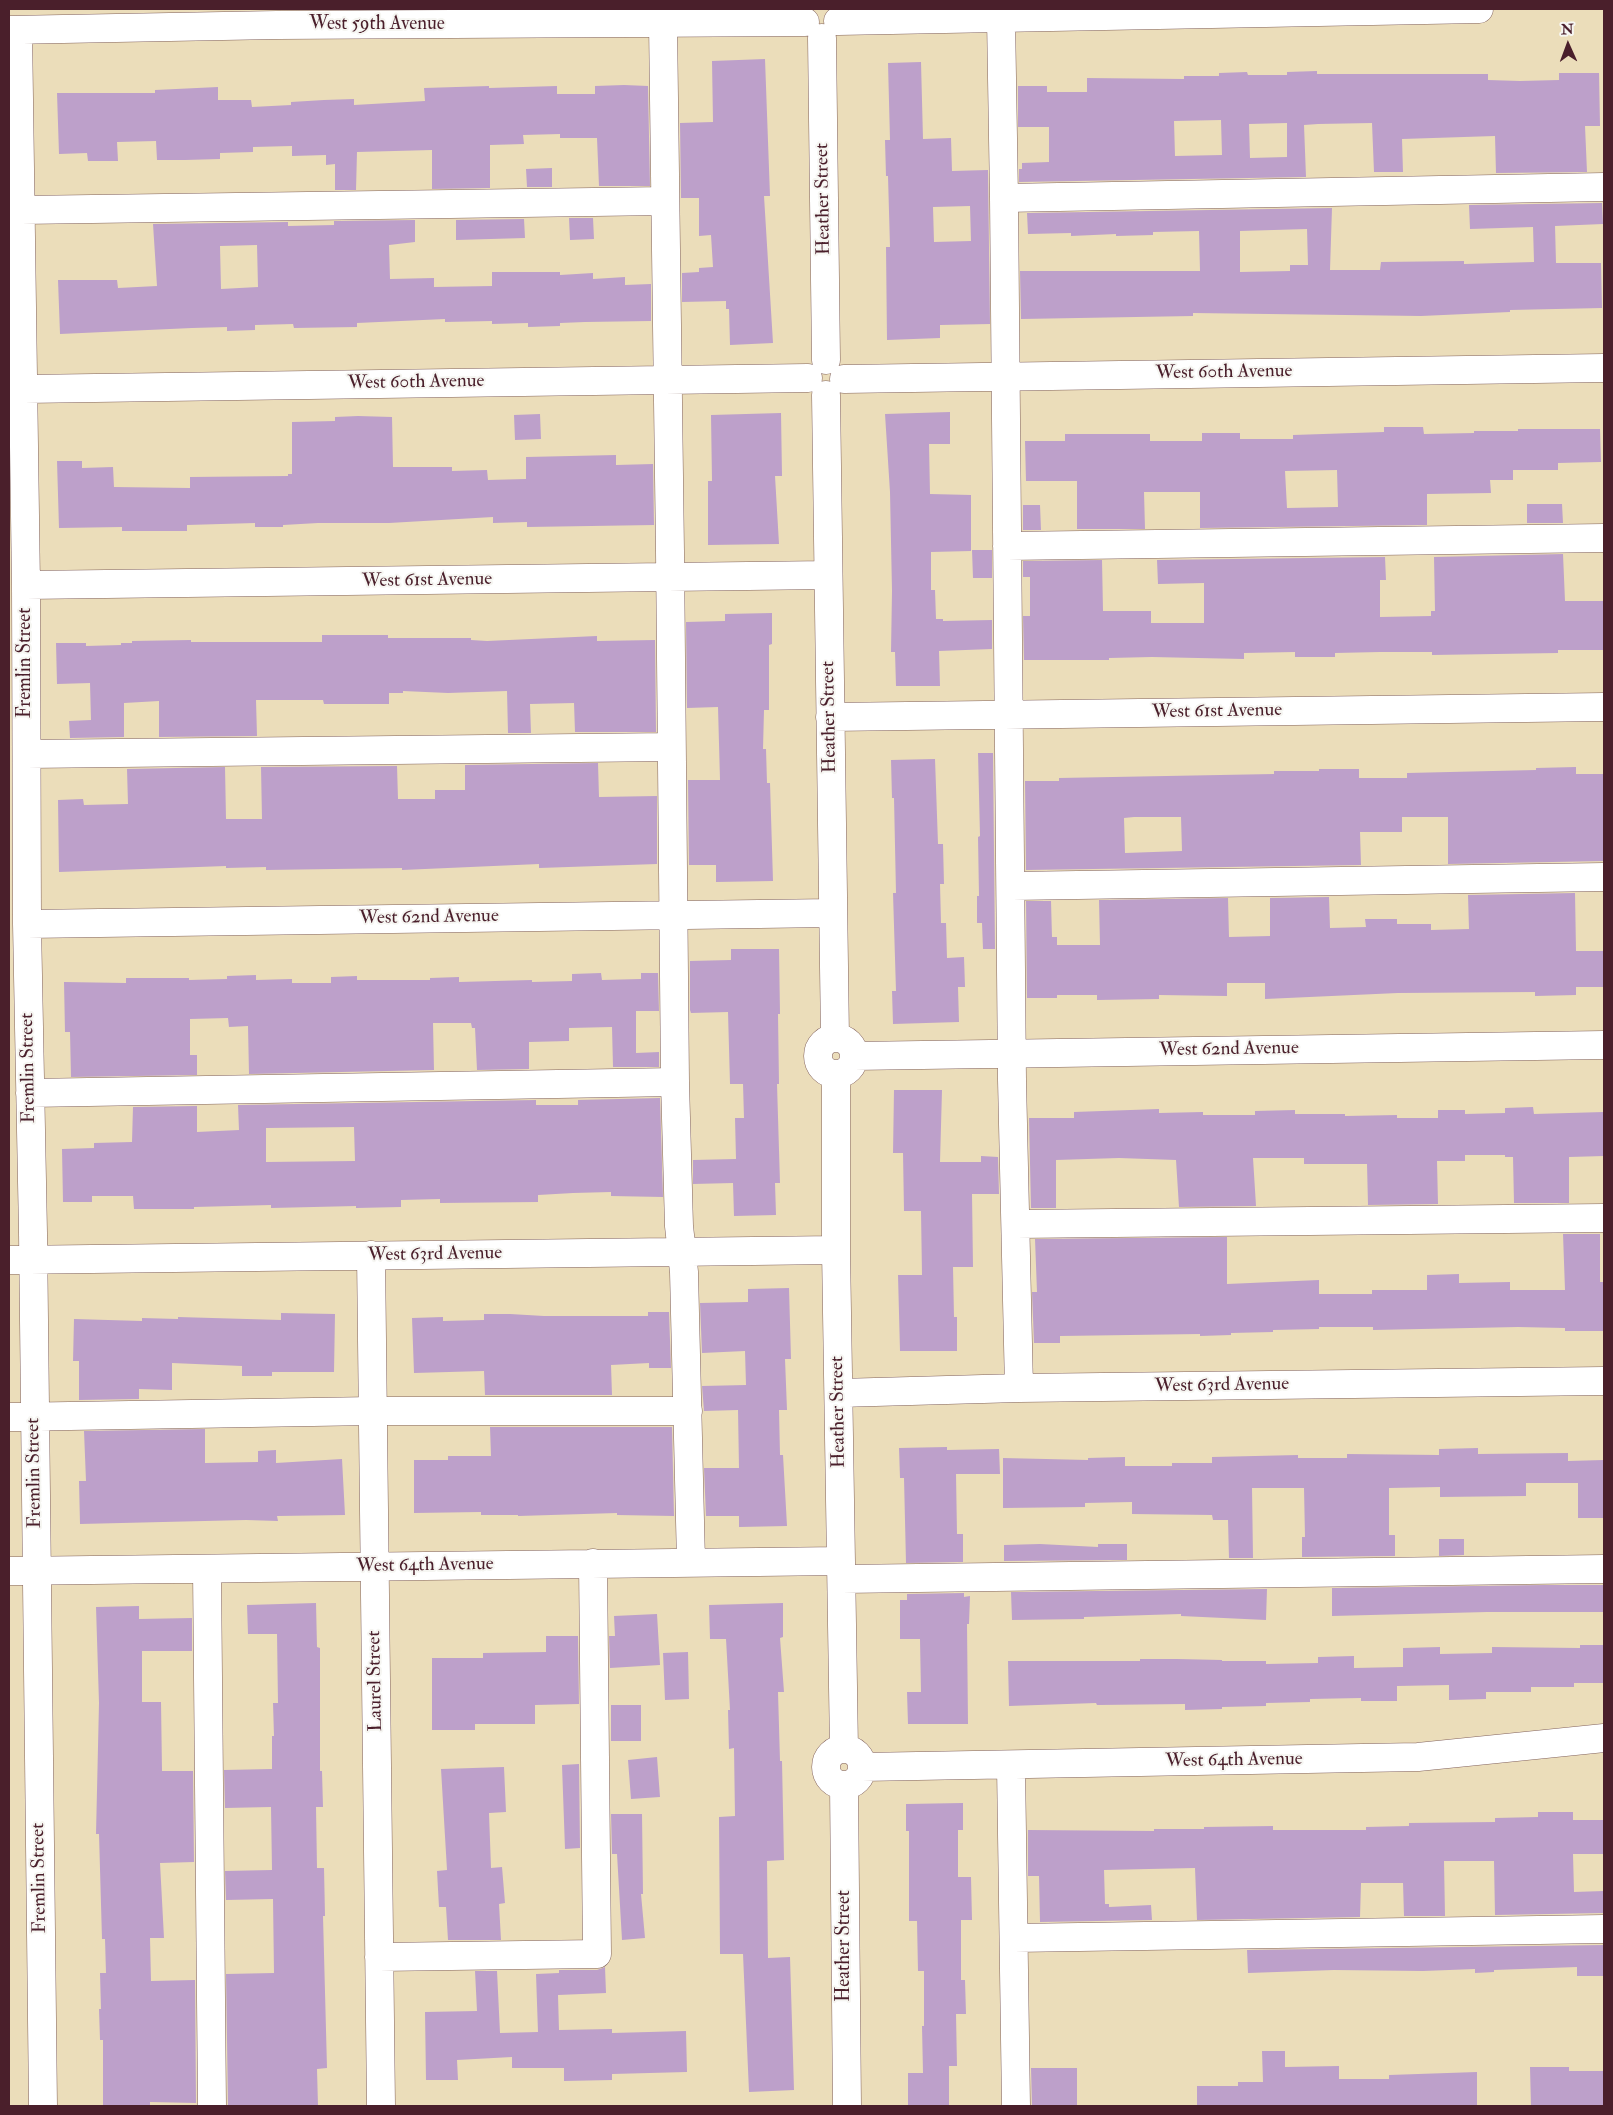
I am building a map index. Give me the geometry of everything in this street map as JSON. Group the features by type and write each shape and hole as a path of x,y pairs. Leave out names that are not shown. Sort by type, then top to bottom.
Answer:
{"street":[{"name":"West 59th Avenue","path":"13,30 277,17 662,23 1479,9"},
{"path":"1001,18 1012,886 1012,1053 1019,1388"},
{"name":"Heather Street","path":"822,20 832,913 842,1056 836,1250 842,1570 850,1767 847,2106"},
{"path":"662,23 675,1082 678,1226 684,1272 691,1562"},
{"name":"Fremlin Street","path":"13,30 21,210 24,389 27,924 30,1093 21,1260 21,1417 36,1571 43,2106"},
{"path":"1004,198 1604,187"},
{"path":"21,210 665,201"},
{"name":"West 60th Avenue","path":"24,389 1604,368"},
{"path":"1007,546 1604,538"},
{"name":"West 61st Avenue","path":"26,585 828,575"},
{"name":"West 61st Avenue","path":"830,717 1604,706"},
{"path":"27,754 671,747"},
{"path":"1012,886 1604,877"},
{"name":"West 62nd Avenue","path":"27,924 832,913"},
{"name":"West 62nd Avenue","path":"842,1056 1604,1045"},
{"path":"30,1093 675,1082"},
{"path":"1016,1224 1604,1218"},
{"name":"West 63rd Avenue","path":"21,1260 836,1250"},
{"name":"Laurel Street","path":"371,1255 381,2106"},
{"name":"West 63rd Avenue","path":"839,1393 1019,1388 1604,1381"},
{"path":"21,1417 373,1411 688,1411"},
{"name":"West 64th Avenue","path":"9,1571 374,1568 691,1562 842,1570 1604,1569"},
{"path":"379,1958 597,1954 593,1563"},
{"path":"207,1570 212,2106"},
{"name":"West 64th Avenue","path":"850,1767 1011,1766 1418,1757 1604,1738"},
{"path":"1011,1766 1016,2106"},
{"path":"1014,1938 1604,1929"}],"building":[{"path":"765,59 770,196 764,196 773,343 730,345 729,309 726,309 726,301 682,302 682,273 699,272 699,268 713,267 711,235 699,236 699,198 681,198 680,123 713,122 712,61"},
{"path":"921,62 923,139 951,138 952,171 988,170 990,324 940,325 940,338 887,340 886,247 890,247 885,140 890,140 888,63","holes":["970,206 971,241 934,242 933,207"]},
{"path":"1317,71 1317,74 1488,74 1488,80 1520,81 1559,80 1559,73 1599,73 1600,126 1585,126 1587,172 1496,173 1495,136 1402,139 1403,172 1374,172 1372,123 1304,125 1306,177 1019,182 1019,169 1022,169 1022,163 1049,162 1049,127 1018,127 1018,86 1047,86 1047,92 1087,92 1087,78 1184,79 1184,76 1219,76 1219,73 1247,72 1248,75 1287,75 1287,72","holes":["1221,120 1222,155 1175,156 1174,121","1287,123 1287,157 1250,158 1249,124"]},
{"path":"557,86 557,94 595,94 595,86 648,86 650,186 599,186 597,138 560,138 560,134 523,135 524,144 490,145 490,188 432,189 432,150 357,152 356,190 335,190 335,164 326,165 326,155 292,156 292,146 253,147 253,152 220,153 220,159 157,160 156,141 117,142 118,161 88,161 87,153 59,154 57,93 155,93 155,90 218,87 218,100 251,100 252,107 291,105 291,102 324,100 354,99 354,105 425,101 424,88"},
{"path":"552,168 552,187 527,187 526,169"},
{"path":"1602,203 1603,224 1555,226 1556,263 1601,263 1602,308 1510,310 1510,312 1421,316 1193,313 1193,316 1021,319 1020,271 1200,271 1199,231 1153,232 1153,235 1116,236 1116,234 1071,236 1071,233 1028,234 1027,213 1332,208 1330,270 1380,270 1381,262 1464,261 1464,264 1534,262 1533,227 1470,229 1469,205","holes":["1307,229 1308,265 1290,265 1290,271 1240,272 1240,231"]},
{"path":"569,218 593,218 594,239 570,240"},
{"path":"524,219 525,238 456,240 456,220"},
{"path":"415,220 415,242 389,245 390,279 434,278 434,287 492,286 492,272 560,272 560,275 593,273 593,279 625,277 625,285 651,284 651,321 560,323 560,326 528,327 528,323 492,324 492,321 445,322 445,319 357,323 357,327 294,328 293,324 255,325 255,330 227,331 227,327 60,334 58,280 117,280 118,288 157,286 153,224 288,222 288,226 334,225 334,221","holes":["257,245 258,287 221,289 220,246"]},
{"path":"950,412 950,444 929,444 930,494 971,495 971,551 931,552 931,590 935,590 936,619 943,619 943,621 992,620 992,649 939,651 940,686 896,686 895,652 891,652 890,492 885,414"},
{"path":"781,413 782,476 775,476 779,544 708,545 708,481 712,481 711,415"},
{"path":"540,414 541,439 515,440 514,415"},
{"path":"335,417 392,417 393,467 452,467 452,471 487,470 488,480 526,479 526,457 616,455 616,465 653,464 654,525 527,527 527,522 493,523 493,517 389,523 318,523 283,525 283,527 255,527 255,523 187,525 187,531 122,531 122,527 59,528 57,461 82,461 82,468 113,467 114,487 190,488 190,477 288,476 288,474 292,474 292,422 335,421"},
{"path":"1384,427 1423,427 1424,434 1518,431 1518,429 1600,429 1601,462 1558,463 1558,470 1513,470 1513,480 1490,480 1491,493 1427,494 1427,525 1200,528 1200,492 1144,492 1145,529 1077,529 1077,481 1026,481 1025,441 1065,441 1065,434 1150,434 1150,441 1202,441 1202,433 1240,433 1240,439 1293,439 1293,435 1384,432","holes":["1337,470 1338,507 1287,508 1285,471"]},
{"path":"1527,504 1562,504 1563,523 1527,523"},
{"path":"1023,505 1040,505 1041,530 1023,530"},
{"path":"972,550 992,550 992,578 973,578"},
{"path":"1563,554 1565,601 1604,601 1604,650 1558,650 1558,653 1432,655 1432,652 1335,653 1335,657 1295,657 1295,652 1244,653 1244,659 1152,657 1109,658 1109,660 1024,660 1023,616 1030,616 1030,577 1023,577 1023,561 1102,560 1103,611 1151,611 1151,623 1204,623 1204,583 1158,584 1157,560 1385,557 1386,580 1380,580 1380,617 1431,616 1431,611 1435,611 1434,557"},
{"path":"772,613 772,644 769,645 769,710 764,710 763,749 766,749 767,783 770,783 773,881 716,882 716,865 689,865 688,780 720,780 718,707 687,708 686,622 725,621 725,614"},
{"path":"322,635 388,635 388,638 471,638 471,640 487,641 597,636 597,641 655,640 656,732 575,732 574,703 530,704 531,733 508,733 507,691 448,693 403,691 403,693 389,693 389,704 324,704 323,700 256,700 257,736 159,737 159,701 124,703 124,737 70,738 69,721 91,720 90,683 57,684 56,643 86,643 86,646 121,645 121,643 132,643 132,641 191,640 191,642 322,642"},
{"path":"978,753 993,753 995,949 983,949 982,923 977,923 977,896 979,896 978,837 980,836"},
{"path":"935,759 938,844 943,844 944,884 940,884 941,923 946,923 947,958 964,957 965,987 958,987 959,1022 893,1024 892,991 896,991 893,893 896,893 894,798 892,798 891,760"},
{"path":"598,763 599,797 657,796 657,864 539,868 539,864 402,870 402,868 266,870 266,867 226,868 226,866 59,872 58,800 83,799 84,805 128,804 127,769 225,767 226,819 262,819 261,767 397,766 398,799 435,799 435,790 465,790 465,765"},
{"path":"1576,767 1576,774 1604,774 1604,861 1448,864 1448,817 1402,817 1402,832 1360,832 1361,865 1026,870 1025,781 1059,781 1059,778 1274,774 1274,771 1319,771 1319,769 1359,769 1359,778 1407,778 1407,773 1536,770 1536,768","holes":["1181,817 1182,851 1125,853 1124,818"]},
{"path":"1575,893 1576,951 1604,951 1604,987 1576,987 1576,995 1535,996 1535,992 1398,993 1265,999 1265,983 1227,983 1227,996 1159,995 1159,999 1097,1000 1097,995 1057,995 1057,998 1027,998 1026,901 1051,901 1052,937 1057,937 1057,945 1100,945 1099,900 1228,898 1229,937 1270,936 1270,898 1329,897 1330,928 1366,927 1365,919 1397,919 1397,924 1431,924 1431,930 1469,929 1468,895"},
{"path":"731,949 779,949 779,1084 777,1084 780,1183 775,1183 776,1215 734,1216 733,1183 693,1184 693,1160 736,1159 735,1118 744,1118 743,1084 730,1084 728,1012 691,1013 690,1010 690,961 731,960"},
{"path":"601,973 602,980 641,979 641,973 658,973 659,1011 636,1011 636,1053 659,1052 659,1067 613,1067 612,1027 569,1028 569,1041 529,1042 529,1069 477,1070 475,1028 472,1028 471,1023 433,1023 434,1070 249,1074 248,1026 229,1027 228,1018 190,1019 190,1055 197,1055 197,1075 71,1077 70,1032 65,1032 64,982 126,983 126,978 189,978 189,980 227,979 227,976 256,975 256,980 292,979 292,983 331,983 331,977 357,976 357,980 430,980 430,978 459,977 459,982 532,980 532,982 572,981 572,974"},
{"path":"894,1090 942,1090 940,1162 981,1162 981,1156 998,1157 999,1194 972,1194 973,1267 953,1267 954,1317 957,1317 957,1351 900,1351 898,1275 922,1275 921,1211 904,1211 903,1153 893,1153"},
{"path":"660,1098 663,1197 611,1196 611,1192 573,1193 538,1195 538,1202 440,1203 440,1199 401,1200 401,1207 356,1208 356,1206 271,1208 271,1205 194,1207 194,1209 134,1209 133,1196 92,1196 92,1202 63,1202 62,1149 94,1148 94,1143 132,1142 133,1107 197,1106 197,1132 239,1130 238,1105 536,1100 536,1105 578,1105 578,1100","holes":["354,1127 355,1161 266,1162 266,1128"]},
{"path":"1533,1107 1534,1114 1604,1112 1604,1156 1569,1157 1569,1203 1514,1203 1513,1157 1505,1157 1505,1155 1465,1155 1465,1161 1437,1161 1438,1204 1368,1205 1367,1164 1304,1164 1304,1158 1253,1158 1256,1206 1179,1207 1176,1160 1119,1158 1056,1160 1056,1208 1031,1208 1029,1118 1074,1118 1074,1112 1159,1109 1159,1113 1203,1112 1203,1115 1255,1115 1255,1111 1295,1110 1295,1114 1345,1114 1345,1116 1397,1115 1397,1118 1438,1118 1438,1110 1465,1110 1465,1114 1505,1113 1505,1108"},
{"path":"1563,1234 1600,1234 1600,1282 1604,1282 1604,1331 1565,1331 1565,1328 1518,1327 1373,1330 1373,1327 1319,1327 1319,1329 1231,1333 1231,1335 1060,1336 1060,1343 1034,1343 1032,1292 1037,1292 1035,1239 1227,1237 1227,1284 1319,1280 1319,1294 1372,1294 1372,1290 1427,1290 1427,1275 1459,1274 1459,1283 1510,1282 1510,1290 1565,1290"},
{"path":"789,1288 791,1359 785,1359 787,1410 779,1410 780,1455 783,1455 787,1526 739,1527 739,1516 706,1516 704,1468 739,1468 738,1410 704,1411 702,1386 746,1385 745,1351 702,1353 700,1303 748,1302 748,1289"},
{"path":"648,1312 669,1312 671,1368 649,1368 649,1363 611,1365 612,1395 485,1395 484,1371 414,1373 412,1318 443,1317 443,1321 484,1320 484,1314 648,1316"},
{"path":"281,1313 335,1314 334,1372 272,1372 272,1376 242,1376 242,1366 172,1363 172,1390 139,1389 139,1399 79,1400 79,1361 73,1361 74,1319 142,1321 142,1318 178,1319 178,1317 281,1320"},
{"path":"490,1427 672,1427 674,1516 617,1515 617,1513 518,1516 481,1515 481,1512 414,1513 414,1460 448,1460 448,1456 491,1456"},
{"path":"205,1429 205,1463 258,1462 258,1451 276,1450 276,1463 342,1459 345,1515 277,1516 278,1521 80,1524 79,1481 86,1481 84,1431"},
{"path":"947,1447 947,1450 999,1449 1000,1474 956,1474 957,1534 963,1534 963,1562 906,1563 904,1478 900,1478 899,1448"},
{"path":"1478,1448 1478,1454 1568,1453 1568,1461 1604,1460 1604,1518 1578,1518 1578,1483 1526,1483 1526,1496 1440,1497 1440,1487 1389,1488 1389,1535 1395,1535 1395,1556 1302,1557 1302,1537 1305,1537 1304,1488 1252,1488 1253,1558 1229,1558 1228,1520 1213,1520 1212,1515 1132,1514 1132,1502 1085,1503 1085,1507 1003,1508 1003,1458 1088,1460 1088,1458 1125,1457 1125,1466 1172,1466 1172,1463 1212,1463 1212,1457 1298,1455 1298,1458 1347,1458 1347,1454 1439,1455 1439,1449"},
{"path":"1439,1539 1464,1539 1464,1555 1439,1556"},
{"path":"1040,1544 1098,1547 1098,1544 1127,1544 1127,1560 1004,1561 1004,1545"},
{"path":"1604,1585 1604,1612 1487,1612 1332,1616 1332,1588"},
{"path":"1267,1589 1266,1620 1181,1616 1181,1614 1084,1617 1084,1619 1012,1620 1011,1592"},
{"path":"964,1593 964,1597 970,1596 969,1624 967,1624 968,1724 908,1724 907,1692 921,1692 920,1639 900,1639 900,1600 907,1600 907,1594"},
{"path":"316,1603 317,1647 320,1648 320,1771 322,1771 323,1807 316,1807 317,1868 324,1868 325,1916 323,1916 327,2068 317,2069 318,2106 228,2106 226,1974 274,1973 273,1899 226,1900 225,1871 272,1870 271,1807 225,1808 224,1770 272,1769 273,1703 278,1703 277,1634 248,1634 247,1605"},
{"path":"783,1603 783,1637 780,1638 784,1692 778,1692 780,1761 782,1761 784,1860 767,1861 768,1958 790,1957 794,2090 749,2092 743,1954 720,1954 719,1817 735,1816 734,1748 729,1749 728,1710 730,1710 726,1639 710,1639 709,1605"},
{"path":"139,1606 139,1619 192,1618 192,1651 142,1651 142,1702 161,1702 162,1771 193,1771 194,1862 160,1863 164,1938 150,1938 151,1981 195,1980 196,2103 150,2102 150,2106 103,2106 103,2040 100,2040 99,2009 101,2009 100,1973 106,1973 105,1939 102,1939 99,1834 96,1834 99,1703 96,1607"},
{"path":"657,1614 660,1665 610,1668 609,1636 615,1636 614,1616"},
{"path":"546,1636 578,1636 579,1704 535,1705 535,1724 475,1724 475,1730 432,1730 432,1658 483,1658 483,1653 546,1652"},
{"path":"1580,1645 1604,1645 1604,1683 1574,1683 1574,1687 1531,1687 1531,1692 1486,1692 1486,1699 1449,1700 1449,1685 1397,1686 1397,1701 1361,1701 1361,1698 1310,1699 1310,1702 1266,1703 1266,1706 1185,1710 1185,1704 1097,1705 1096,1703 1009,1706 1008,1661 1140,1661 1140,1659 1177,1659 1266,1661 1266,1664 1318,1663 1318,1657 1354,1656 1354,1668 1403,1667 1403,1648 1440,1647 1440,1654 1492,1653 1492,1647 1580,1648"},
{"path":"688,1652 689,1699 665,1700 663,1653"},
{"path":"611,1705 641,1705 641,1741 611,1741"},
{"path":"657,1757 660,1797 631,1799 628,1760"},
{"path":"579,1764 580,1848 565,1849 562,1765"},
{"path":"504,1767 506,1812 489,1813 491,1868 502,1867 505,1903 499,1904 501,1940 448,1940 446,1907 439,1907 437,1871 447,1870 441,1769"},
{"path":"963,1803 963,1830 958,1830 958,1877 971,1877 972,1920 961,1920 961,1980 965,1980 966,2014 956,2014 957,2066 949,2066 949,2106 908,2106 908,2073 923,2073 924,1971 918,1971 917,1921 909,1921 909,1831 906,1831 906,1804"},
{"path":"1538,1812 1573,1812 1573,1820 1604,1820 1604,1854 1573,1854 1574,1892 1604,1891 1604,1913 1495,1915 1494,1861 1444,1861 1445,1916 1404,1916 1403,1883 1361,1883 1360,1917 1197,1920 1195,1868 1104,1870 1105,1904 1109,1904 1109,1907 1151,1905 1152,1920 1040,1922 1039,1876 1028,1876 1028,1830 1154,1831 1154,1829 1273,1826 1273,1830 1366,1830 1366,1827 1409,1826 1409,1823 1495,1822 1495,1818 1538,1817"},
{"path":"611,1814 642,1814 643,1894 641,1894 645,1938 622,1940 617,1854 612,1854"},
{"path":"1604,1945 1604,1976 1577,1976 1577,1967 1494,1970 1494,1972 1475,1973 1475,1969 1248,1973 1247,1950"},
{"path":"605,1967 606,1993 558,1995 559,2030 612,2029 612,2033 686,2031 687,2072 612,2074 612,2080 564,2081 564,2068 512,2068 512,2057 457,2060 458,2080 426,2080 425,2012 477,2011 475,1971 497,1971 500,2033 538,2032 536,1974 559,1973 559,1970 597,1970"},
{"path":"1262,2051 1285,2051 1285,2067 1339,2066 1339,2079 1389,2079 1389,2075 1477,2072 1477,2106 1197,2106 1197,2086 1238,2086 1238,2082 1263,2082"},
{"path":"1530,2067 1569,2067 1569,2071 1604,2071 1604,2106 1531,2106"},
{"path":"1031,2068 1077,2068 1077,2106 1032,2106"}]}
